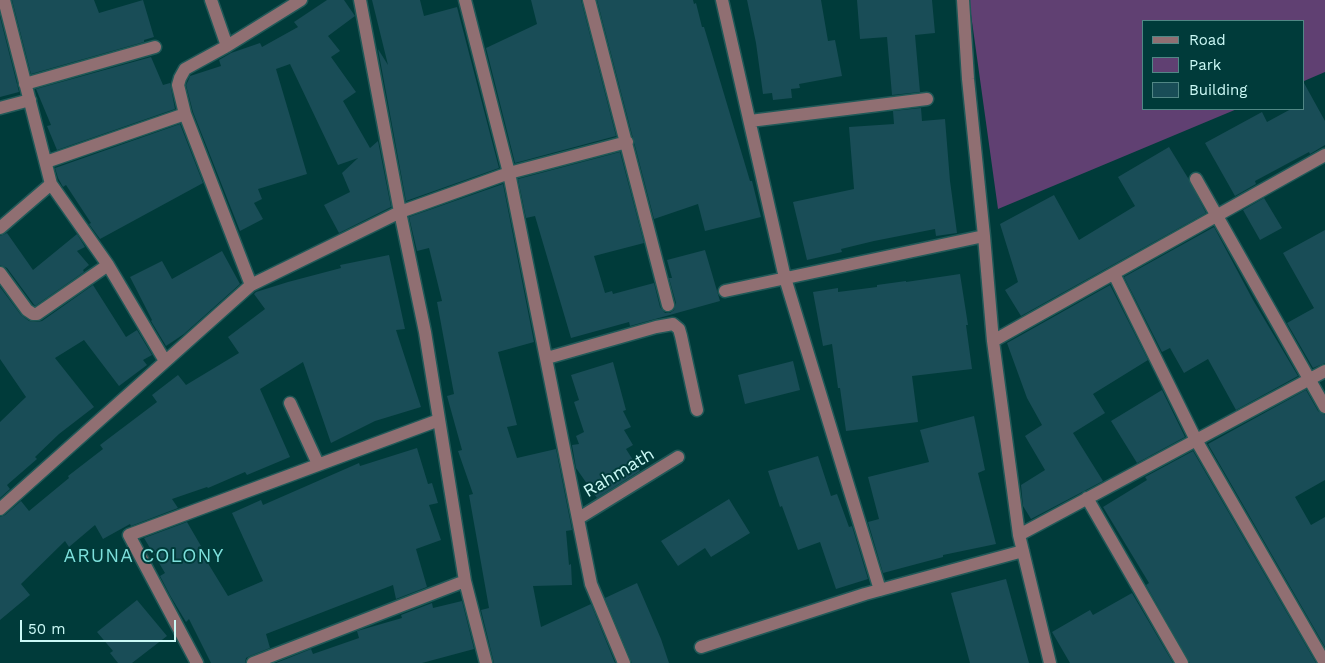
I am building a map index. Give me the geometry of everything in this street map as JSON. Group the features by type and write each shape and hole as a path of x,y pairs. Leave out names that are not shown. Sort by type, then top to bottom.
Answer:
{"street":[{"path":"4,0 51,184 108,265 165,361"},
{"path":"211,0 227,46"},
{"path":"251,285 185,114 178,86 185,69 227,46 301,0"},
{"path":"360,0 425,332 465,581 486,663"},
{"path":"465,0 510,173 591,584 624,663"},
{"path":"590,0 668,305"},
{"path":"722,0 785,278 880,590"},
{"path":"963,0 968,80 993,342 1019,535 1050,663"},
{"path":"25,84 155,48"},
{"path":"750,121 927,99"},
{"path":"0,108 30,100"},
{"path":"46,162 185,114"},
{"path":"0,509 251,285 400,212 510,173 627,142"},
{"path":"993,342 1325,155"},
{"path":"1196,179 1325,407"},
{"path":"0,228 51,184"},
{"path":"725,291 984,236"},
{"path":"0,273 27,310 37,314 108,265"},
{"path":"1114,274 1196,440 1325,663"},
{"path":"547,358 656,327 673,324 679,328 697,410"},
{"path":"1019,535 1325,371"},
{"path":"290,403 318,464"},
{"path":"197,663 129,535 439,420"},
{"name":"Rahmath","path":"579,518 678,457"},
{"path":"1087,498 1182,663"},
{"path":"701,647 880,590 1023,551"},
{"path":"253,663 465,581"}],"green space":[{"path":"969,0 1325,0 1325,72 1305,81 1305,20 1142,20 1142,110 1235,110 998,209"}],"building":[{"path":"12,0 94,0 99,13 143,0 154,37 144,40 144,42 31,74"},
{"path":"327,0 344,0 355,16 328,36 340,51 331,57 356,92 343,101 370,148 378,141 391,207 339,233 324,205 350,192 342,173 358,158 338,165 290,64 276,69 307,174 258,189 262,199 254,203 263,219 240,231 193,112 186,85 190,76 221,66 219,60 231,53 260,43 262,47 298,27 294,22"},
{"path":"372,0 420,0 424,16 457,7 499,168 406,201 378,49 388,65"},
{"path":"531,0 581,0 616,136 515,163 486,48 537,24"},
{"path":"597,0 693,0 694,4 696,3 750,181 752,181 761,217 705,231 698,204 654,219"},
{"path":"747,0 821,0 828,41 835,40 842,76 799,84 800,88 791,89 792,98 773,100 772,93 763,94 756,43"},
{"path":"857,0 932,0 935,33 915,35 920,92 892,95 887,37 860,39"},
{"path":"0,17 19,92 0,97"},
{"path":"151,57 163,85 170,83 175,109 57,150 47,126 51,125 36,89"},
{"path":"1305,85 1325,121 1325,145 1255,181 1256,184 1235,196 1205,143 1262,112 1267,122 1289,110 1305,110"},
{"path":"921,108 922,121 945,119 950,181 957,233 936,236 935,229 874,241 841,249 842,252 807,260 793,202 854,189 849,127 894,124 893,111"},
{"path":"180,124 203,183 100,239 66,185 63,187 55,168"},
{"path":"1169,147 1206,213 1021,316 1005,290 1018,282 1000,224 1054,195 1079,240 1135,206 1118,177"},
{"path":"620,152 644,243 594,256 605,293 612,291 613,294 654,283 660,307 665,313 670,313 674,310 676,303 669,278 672,278 667,260 705,250 720,301 630,326 629,322 571,338 535,216 526,218 518,179"},
{"path":"503,184 534,342 498,352 517,425 507,427 517,458 556,449 572,530 566,531 572,585 533,586 541,627 591,604 615,663 494,663 481,610 489,608 469,495 473,494 458,451 462,450 447,396 454,394 437,302 442,301 429,248 417,251 409,217"},
{"path":"1264,198 1282,228 1260,240 1243,210"},
{"path":"1214,227 1253,300 1298,376 1236,410 1208,359 1184,373 1170,348 1162,352 1124,277"},
{"path":"1325,230 1325,363 1313,368 1287,323 1314,308 1283,253"},
{"path":"7,233 33,270 77,234 85,247 77,251 89,265 83,270 84,272 35,306 7,268 0,265 0,236"},
{"path":"222,251 240,284 184,334 166,346 151,321 130,277 162,261 172,279"},
{"path":"389,255 405,329 396,330 421,407 375,421 331,443 303,362 260,389 290,457 247,475 245,472 208,488 172,499 178,508 131,526 130,524 103,539 95,525 69,547 65,541 21,584 30,595 0,620 0,517 21,501 29,511 69,478 68,476 103,449 100,445 157,402 152,395 178,375 186,385 239,353 228,337 265,309 254,294 256,292 341,268 340,265"},
{"path":"960,274 968,325 966,325 972,369 912,376 918,422 846,431 832,344 823,346 813,292 838,288 838,292"},
{"path":"93,285 126,337 137,330 152,355 143,360 147,365 119,386 84,340 55,358 94,407 59,434 35,457 37,459 7,485 10,489 0,498 0,422 26,397 0,359 0,287 21,315 29,321 37,322 42,321"},
{"path":"1110,285 1148,360 1093,394 1105,413 1073,433 1103,481 1031,519 1023,506 1021,485 1045,470 1025,436 1042,425 1027,398 1007,343"},
{"path":"793,361 800,390 745,404 738,375"},
{"path":"613,362 626,410 623,411 631,427 624,430 633,445 626,449 640,471 597,498 576,468 572,445 579,444 576,436 584,432 574,402 579,400 571,375"},
{"path":"1162,390 1185,437 1137,463 1111,421"},
{"path":"1306,390 1318,411 1325,415 1325,480 1295,497 1311,525 1325,517 1325,647 1208,444"},
{"path":"974,416 985,470 978,473 996,544 943,555 943,557 883,573 868,522 879,519 868,477 929,462 920,430"},
{"path":"417,448 428,484 432,483 438,503 429,505 441,540 416,549 427,587 396,599 393,585 266,634 270,648 246,658 245,663 211,663 189,619 186,622 171,597 160,576 165,573 144,538 187,522 201,546 198,547 228,596 263,581 232,513 261,500 263,505 359,463 360,466"},
{"path":"1193,451 1316,663 1190,663 1146,585 1149,583 1103,507 1147,480 1145,477"},
{"path":"818,456 831,496 837,494 849,527 852,526 868,579 836,589 820,542 798,550 782,506 780,507 768,471"},
{"path":"729,499 750,533 711,557 705,548 678,566 661,541"},
{"path":"1006,579 1029,663 970,663 951,593"},
{"path":"637,583 669,663 632,663 605,598"},
{"path":"1132,593 1173,663 1070,663 1052,632 1090,610 1093,615"},
{"path":"137,600 167,636 132,663 118,663 110,653 113,651 97,632"},
{"path":"462,601 474,649 422,663 276,663 311,649 313,654 359,638 357,631 402,618 401,615 432,603 433,608"}],"district":[{"name":"ARUNA COLONY","path":"144,556"}]}
